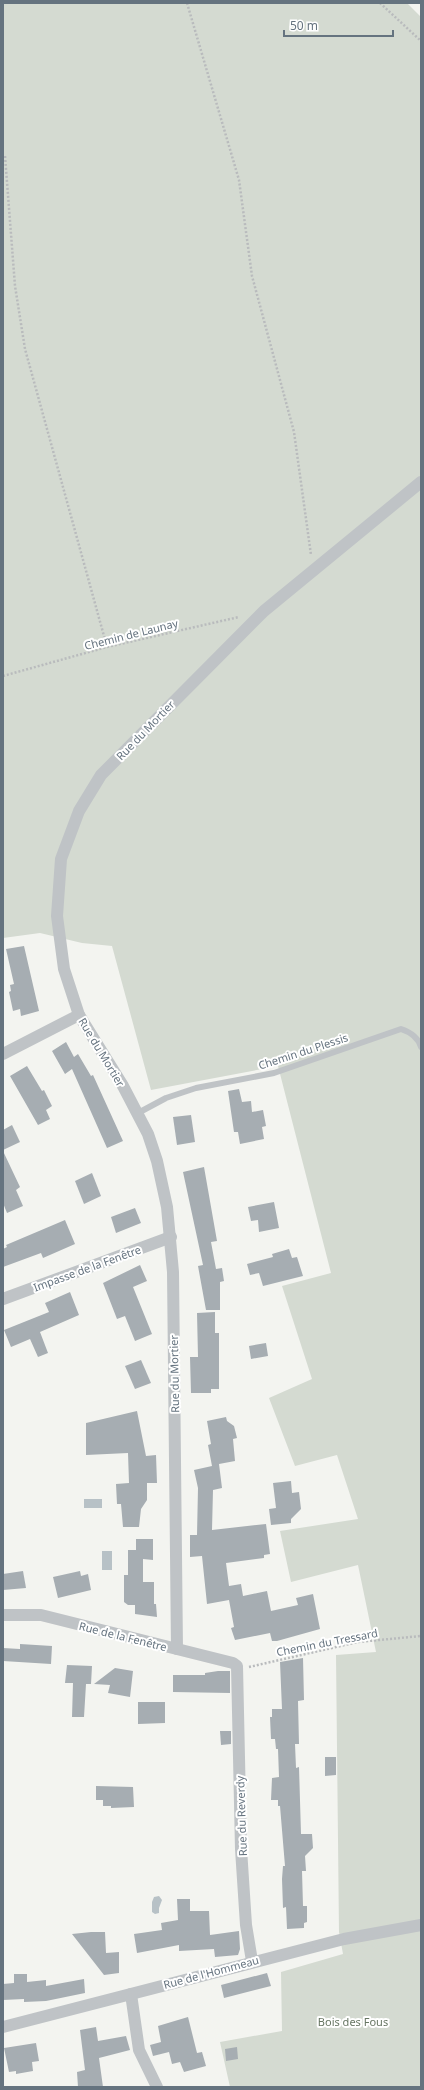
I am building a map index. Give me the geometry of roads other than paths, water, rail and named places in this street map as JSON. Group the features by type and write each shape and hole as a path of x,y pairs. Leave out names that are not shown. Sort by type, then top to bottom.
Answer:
{"street":[{"name":"Rue du Mortier","path":"177,1649 173,1272 167,1207 157,1161 138,1113 79,1015 64,969 57,916 61,859 79,811 101,775 264,611 421,482"},
{"path":"3,1054 79,1015"},
{"name":"Impasse de la Fenêtre","path":"3,1299 170,1237"},
{"name":"Rue de la Fenêtre","path":"3,1615 41,1616 234,1663 238,1671"},
{"name":"Rue du Reverdy","path":"238,1671 241,1849 246,1925 252,1961"},
{"name":"Rue de l'Hommeau","path":"3,2026 344,1938 421,1925"},
{"path":"131,1994 138,2050 157,2087"}],"lane":[{"name":"Chemin du Plessis","path":"138,1113 166,1098 196,1088 274,1073 396,1030 401,1029 410,1032 420,1042 421,1047"}],"park label":[{"name":"Bois des Fous","path":"353,2021"}]}
